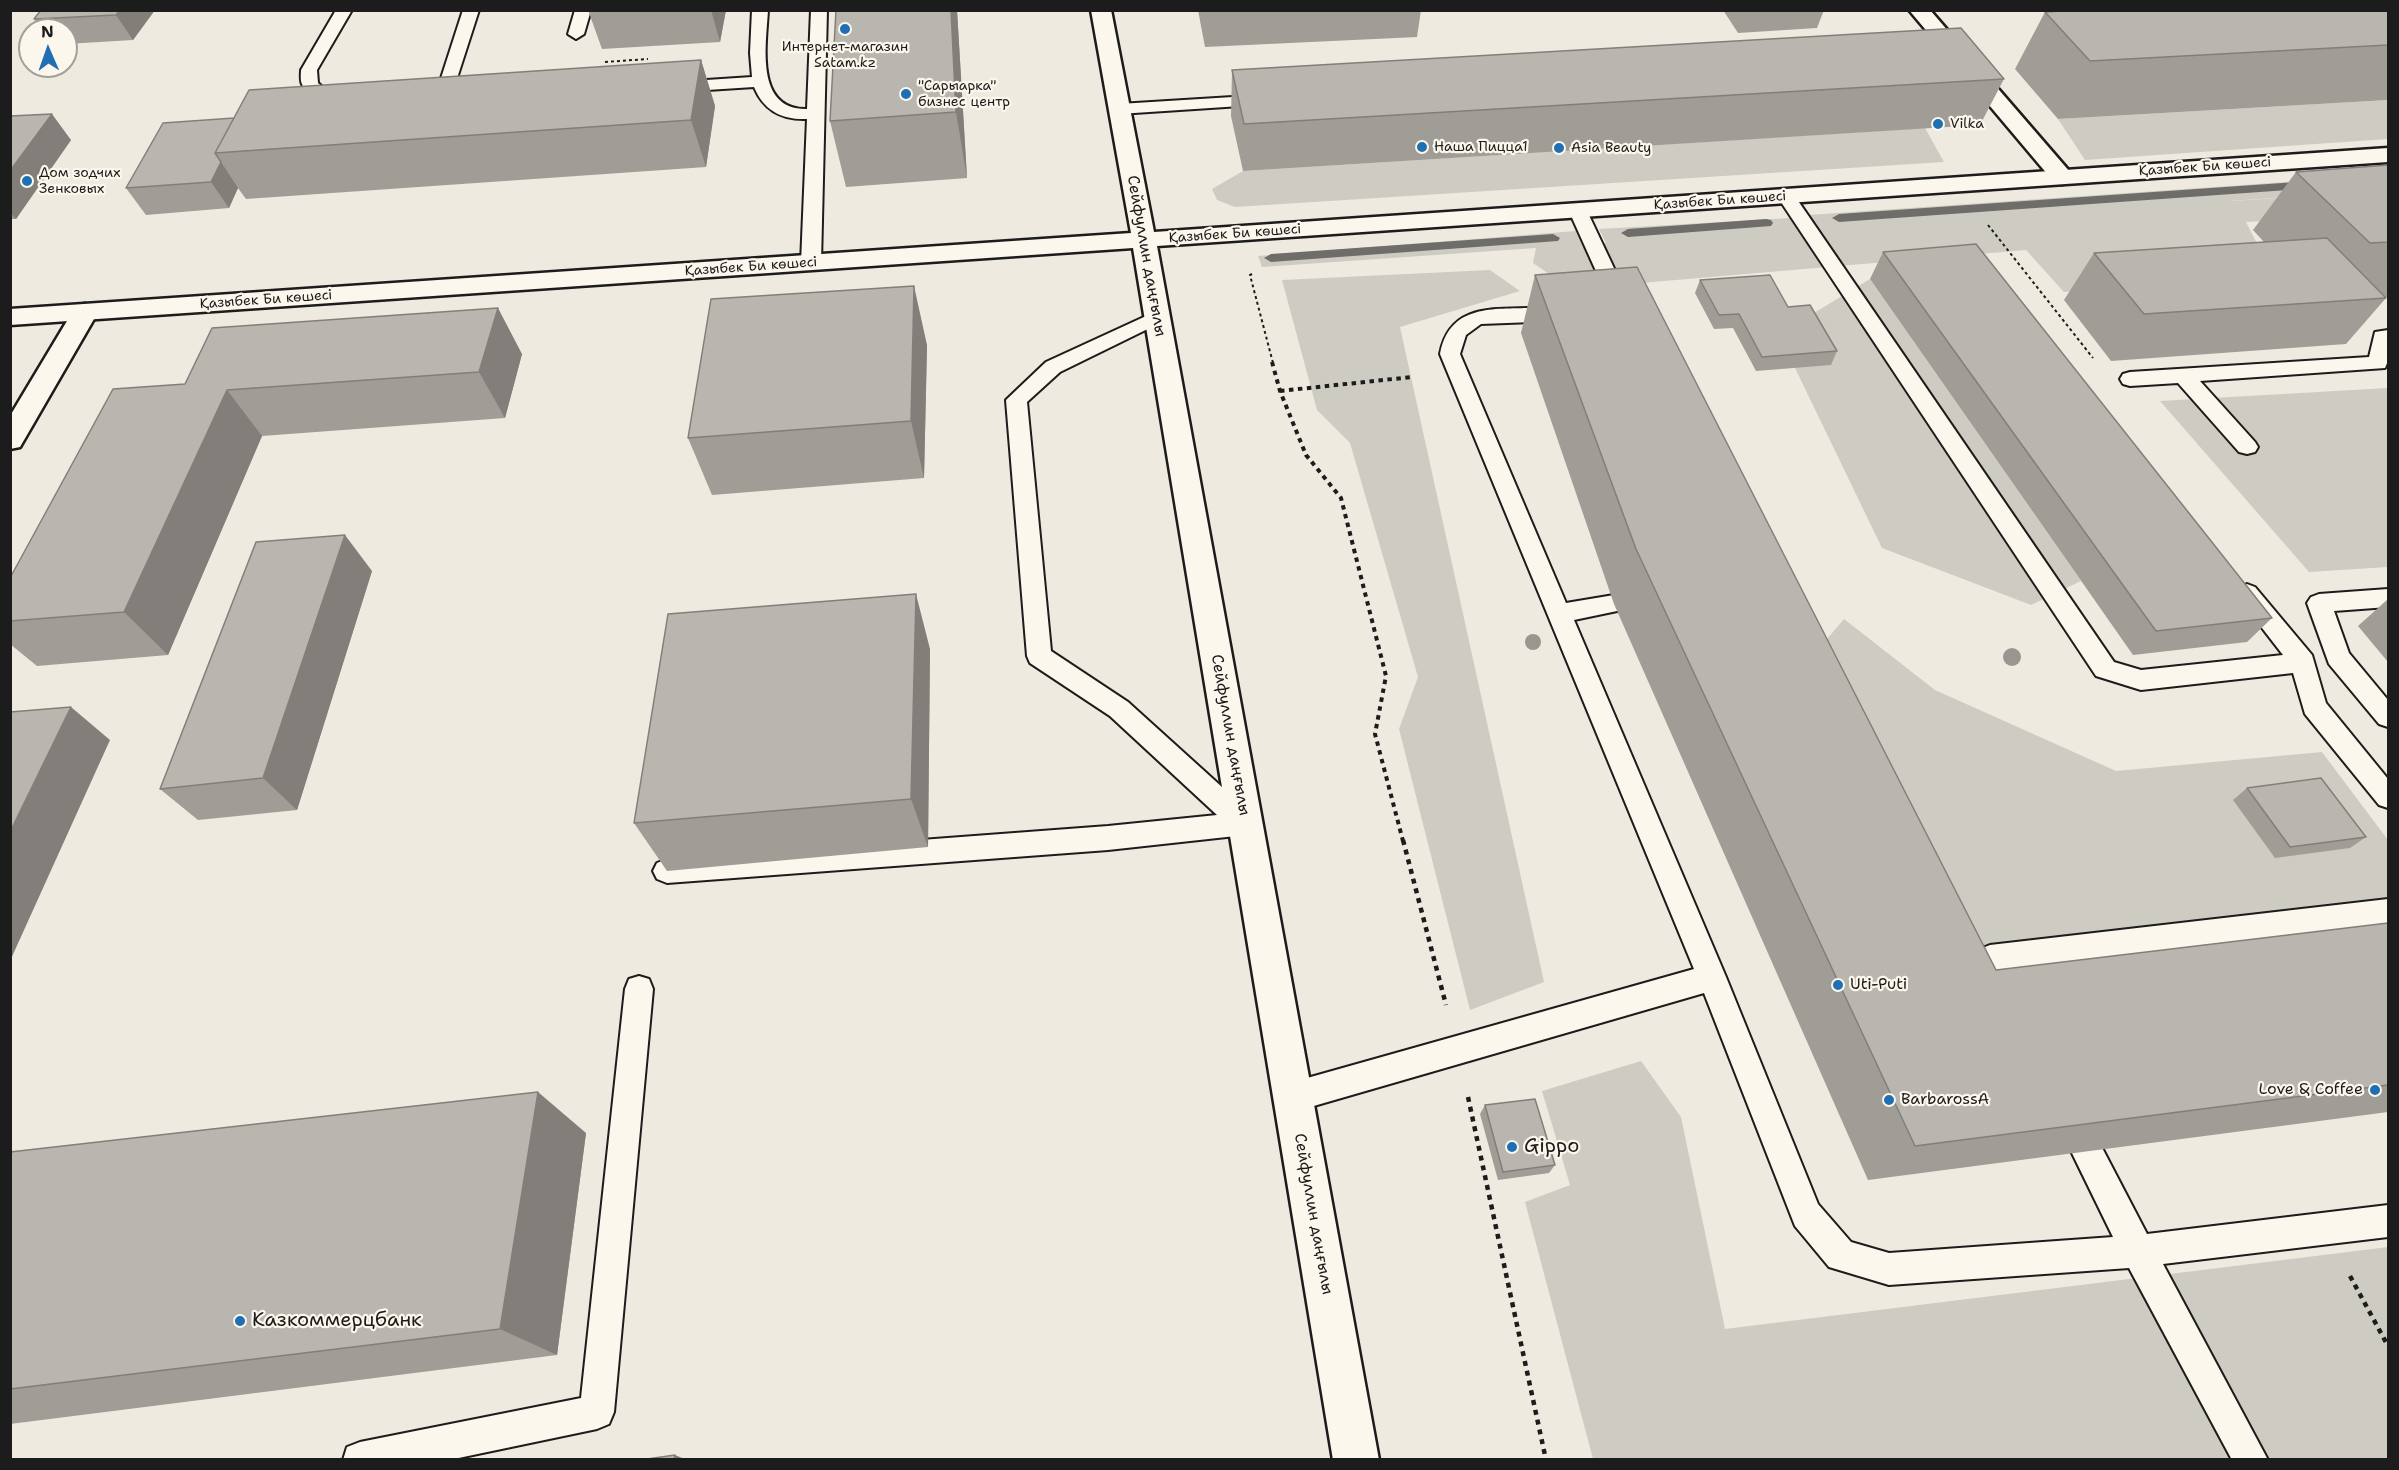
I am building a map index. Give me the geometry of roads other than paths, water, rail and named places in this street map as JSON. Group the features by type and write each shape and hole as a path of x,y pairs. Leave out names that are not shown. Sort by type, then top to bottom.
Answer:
{"street":[{"name":"Сейфуллин даңғылы","path":"1101,10 1144,240 1356,1460"},
{"path":"1919,10 2062,177"},
{"name":"Қазыбек Би көшесі","path":"10,317 2388,155"},
{"path":"10,440 85,312"}],"lane":[{"path":"344,10 309,70 310,85 329,101 361,104"},
{"path":"465,99 436,101 471,10"},
{"path":"576,34 583,10"},
{"path":"760,10 759,82 769,101 786,113 815,114"},
{"path":"811,263 819,10"},
{"path":"1936,58 1960,57"},
{"path":"665,87 759,82"},
{"path":"1119,109 1277,99"},
{"path":"1786,196 2105,669 2141,680 2303,662"},
{"path":"1578,210 1619,300 1611,311 1602,313"},
{"path":"1581,314 1476,319 1461,327 1451,341 1450,354 1712,977 1806,1215 1841,1255 1889,1269 2138,1251 2388,1221"},
{"path":"1157,317 1053,367 1016,400 1039,656 1119,709 1245,824"},
{"path":"2130,379 2378,363 2382,337 2388,336"},
{"path":"2183,375 2247,447"},
{"path":"2237,579 2303,662 2314,707 2388,797"},
{"path":"2388,598 2319,603 2338,657 2388,717"},
{"path":"1558,613 1614,604"},
{"path":"667,871 1108,838 1245,824"},
{"path":"1989,957 2388,912"},
{"path":"1293,1097 1712,977"},
{"path":"360,1460 597,1412 639,989"},
{"path":"2087,1151 2138,1251 2251,1460"}],"waterway":[{"path":"1839,218 2311,185"},
{"path":"1628,233 1766,223"},
{"path":"1271,258 1553,238"}],"place":[{"name":"Интернет-магазин Satam.kz","path":"845,29"},
{"name":"\"Сарыарка\" бизнес центр","path":"906,94"},
{"name":"Vilka","path":"1938,124"},
{"name":"Наша Пицца1","path":"1422,147"},
{"name":"Asia Beauty","path":"1559,148"},
{"name":"Дом зодчих Зенковых","path":"27,181"},
{"name":"Uti-Puti","path":"1838,985"},
{"name":"Love & Coffee","path":"2375,1090"},
{"name":"BarbarossA","path":"1889,1100"},
{"name":"Gippo","path":"1512,1147"},
{"name":"Казкоммерцбанк","path":"240,1321"}]}
